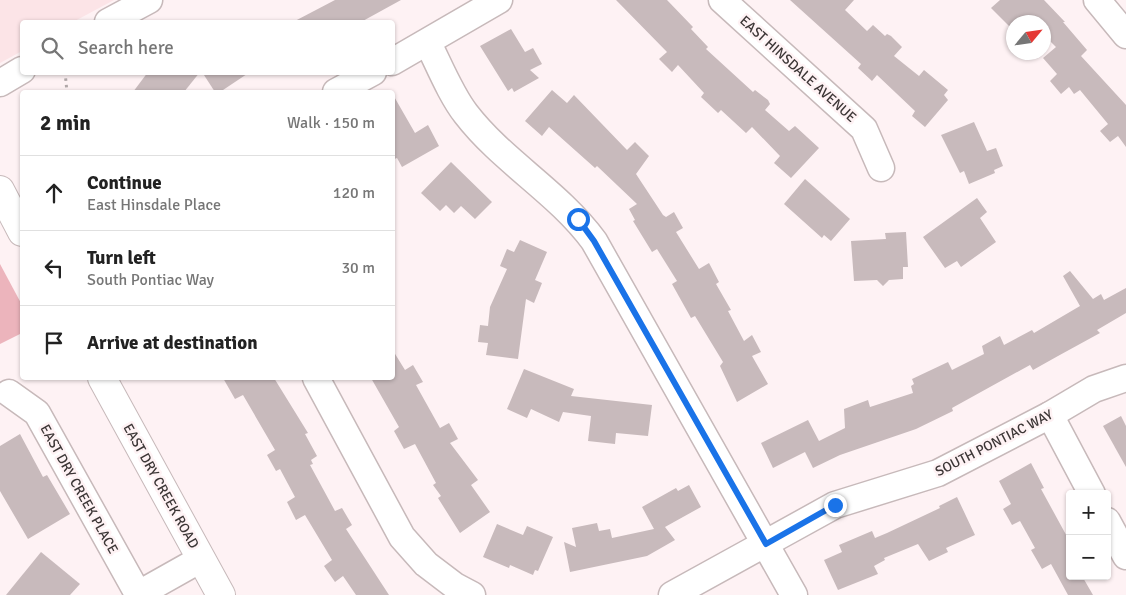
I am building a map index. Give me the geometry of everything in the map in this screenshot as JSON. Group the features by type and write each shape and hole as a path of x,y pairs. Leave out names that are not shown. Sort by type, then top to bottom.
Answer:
{"main road":[{"path":"0,190 20,228"},
{"name":"EAST DRY CREEK ROAD","path":"103,380 221,595"}],"street":[{"path":"113,13 149,0"},
{"path":"395,60 428,43 499,0"},
{"name":"EAST HINSDALE AVENUE","path":"722,0 864,129 881,168"},
{"path":"1097,0 1126,35"},
{"path":"428,43 465,113 510,160 578,219 594,241 794,595"},
{"path":"0,82 20,71"},
{"path":"340,90 367,75"},
{"name":"SOUTH PONTIAC WAY","path":"672,595 835,505 938,473 1050,415 1094,389 1126,378"},
{"path":"317,380 402,537 426,564 455,586 472,595"},
{"name":"EAST DRY CREEK PLACE","path":"9,393 37,413 137,595"},
{"path":"1050,415 1090,490"},
{"path":"1111,528 1126,556"},
{"path":"137,595 201,559"}],"path":[{"path":"65,75 67,90"}],"shaded area":[{"path":"0,0 114,0 77,20 20,20 20,52 0,63"},
{"path":"0,264 20,301 20,334 0,344"}],"building":[{"path":"335,0 401,0 365,20 297,20"},
{"path":"616,0 667,0 693,27 691,29 708,47 706,49 753,92 755,90 768,100 770,104 765,110 789,131 795,126 819,148 791,178 774,163 780,156 752,127 746,133 721,110 718,113 701,97 704,93 678,65 672,72 659,59 667,52"},
{"path":"790,0 854,0 845,10 867,31 873,25 885,36 887,34 891,36 902,47 894,56 919,76 924,70 948,90 944,95 948,100 925,127 912,116 915,111 877,75 872,81 858,68 861,64"},
{"path":"1000,0 1044,0 1065,22 1063,22 1087,50 1081,56 1126,105 1126,147 1118,136 1110,142 1100,131 1108,124 1080,90 1074,94 1069,87 1061,94 1050,81 1057,74 1045,60 1051,60 1051,51 1056,47 1051,42 1051,15 1006,15 1006,23 991,8"},
{"path":"511,29 525,52 533,48 542,64 530,70 539,78 514,92 512,88 508,91 480,46"},
{"path":"146,75 198,75 186,90 134,90"},
{"path":"204,75 246,75 223,90 214,90"},
{"path":"552,90 567,103 574,95 627,150 635,142 649,156 636,174 663,215 666,217 674,212 683,228 676,232 699,269 709,263 719,282 716,284 731,310 728,311 744,341 752,335 761,352 752,356 768,384 737,402 720,366 723,362 695,316 691,318 672,284 677,281 657,249 652,252 633,221 635,220 629,209 637,204 597,166 595,168 549,127 542,136 525,121"},
{"path":"395,98 415,133 428,125 439,146 402,167 397,158 395,159"},
{"path":"974,122 987,151 996,148 1003,166 994,170 995,173 969,184 964,171 960,173 941,135"},
{"path":"451,162 492,202 475,219 461,206 454,213 446,205 440,211 421,193"},
{"path":"805,179 850,219 831,241 824,235 822,238 784,204"},
{"path":"977,198 987,212 980,218 996,242 961,267 957,261 945,268 923,237"},
{"path":"906,232 908,267 903,267 903,279 889,280 883,286 877,280 854,281 851,241 886,239 885,233"},
{"path":"520,240 547,252 535,280 542,283 534,303 526,299 518,359 486,355 488,343 478,342 480,325 488,326 490,307 507,269 500,266 507,249 514,252"},
{"path":"1070,271 1093,299 1101,294 1104,300 1126,288 1126,313 1097,330 1100,333 1033,370 1030,365 952,408 953,411 916,429 840,455 813,468 805,452 773,468 761,443 808,420 819,441 845,428 844,409 868,400 870,407 913,393 911,386 914,384 912,379 948,362 952,370 984,354 982,346 1000,336 1004,345 1032,330 1034,333 1080,306 1063,276"},
{"path":"395,354 405,370 413,365 423,382 416,385 440,428 449,423 458,439 450,443 478,480 471,485 490,512 460,533 438,498 441,496 433,485 436,483 415,444 404,449 394,431 399,427 372,380 395,380"},
{"path":"524,369 574,389 571,396 652,405 648,436 616,433 615,444 588,441 591,416 563,412 559,422 531,409 527,418 507,409"},
{"path":"224,380 275,380 308,433 305,434 317,456 311,460 313,464 310,465 335,511 342,508 352,525 346,529 389,595 356,595 343,576 335,582 324,566 332,560 305,515 296,520 287,502 295,497 280,469 276,471 267,455 275,450 243,395 235,399"},
{"path":"1121,416 1126,426 1126,467 1103,426"},
{"path":"20,434 43,477 47,475 70,514 28,539 0,491 0,446"},
{"path":"1031,463 1044,488 1041,489 1066,535 1066,580 1084,580 1093,595 1068,595 1051,564 1042,569 1031,550 1035,548 1020,521 1012,525 1003,509 1011,504 999,481"},
{"path":"689,485 701,507 665,527 675,540 647,556 570,572 564,542 576,547 572,528 597,523 599,531 610,529 612,538 654,529 642,507 676,488 678,491"},
{"path":"957,497 975,535 946,548 948,552 929,561 918,544 884,558 885,560 874,566 878,574 838,590 824,560 842,552 839,545 872,531 875,538 940,508 939,506"},
{"path":"497,524 523,535 527,526 553,537 538,571 535,570 533,575 510,565 509,568 483,557"},
{"path":"41,552 80,584 70,595 6,595"}],"route":[{"path":"578,219 594,241 766,544 835,505"}]}
